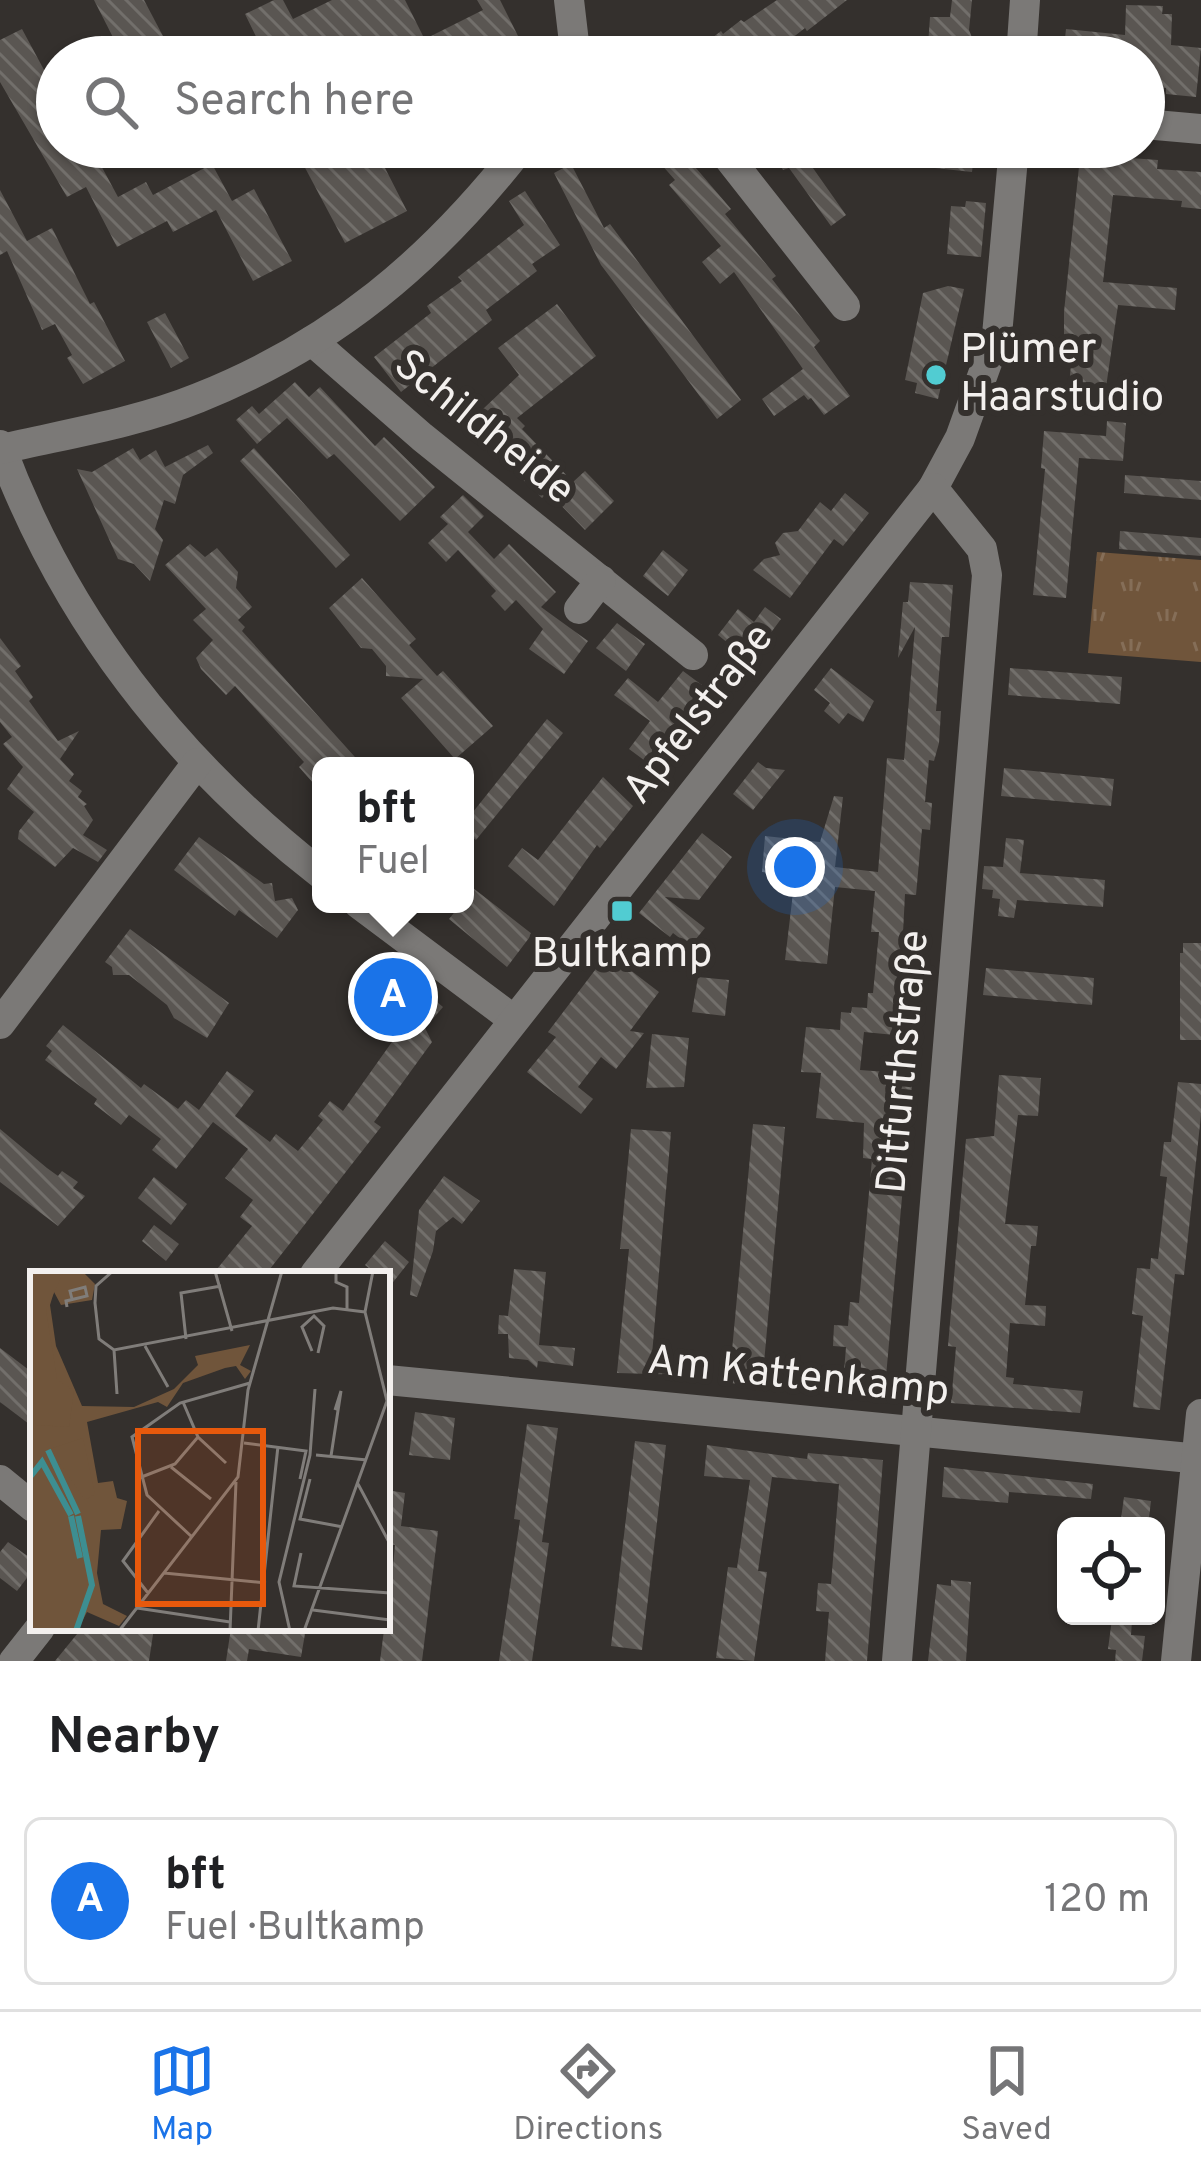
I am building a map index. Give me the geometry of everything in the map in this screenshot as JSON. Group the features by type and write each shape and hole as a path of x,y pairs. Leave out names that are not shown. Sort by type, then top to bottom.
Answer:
{"street":[{"path":"568,0 571,36"},
{"path":"1022,36 1025,0"},
{"path":"1165,126 1201,129"},
{"path":"312,866 197,763 136,693 80,615 31,524 1,447 196,399 312,341 424,259 505,168"},
{"path":"736,168 845,307"},
{"name":"Apfelstraße","path":"317,1271 933,488 960,439 997,335 1012,168"},
{"name":"Schildheide","path":"312,341 422,437 694,655"},
{"name":"Ditfurthstraße","path":"897,1661 987,575 982,549 933,488"},
{"path":"579,609 601,580"},
{"path":"0,1024 197,763"},
{"path":"371,913 514,1020"},
{"name":"Am Kattenkamp","path":"390,1380 1198,1459"},
{"path":"1175,1661 1201,1414"},
{"path":"0,1480 30,1505"},
{"path":"14,1661 38,1631"}],"green space":[{"path":"1097,552 1201,560 1201,662 1088,653"}],"building":[{"path":"94,0 144,0 163,36 112,36"},
{"path":"274,0 283,0 293,19 332,0 405,0 423,36 256,36 245,14"},
{"path":"477,0 500,0 518,36 431,36 483,10"},
{"path":"777,0 847,0 795,36 715,36"},
{"path":"952,0 972,0 971,36 929,36 930,17 950,17"},
{"path":"1126,5 1163,6 1162,14 1172,14 1171,45 1201,48 1196,97 1166,94 1165,36 1065,36 1066,29 1125,35"},
{"path":"22,29 36,55 36,144 0,82 0,40"},
{"path":"50,168 102,168 118,197 146,182 153,195 204,168 214,168 232,201 254,189 292,261 253,281 216,210 173,232 167,221 117,247 86,187 67,197"},
{"path":"305,168 385,168 407,211 345,243"},
{"path":"573,168 604,228 610,224 741,400 717,419 601,265 554,173"},
{"path":"664,168 696,168 731,209 725,214 776,276 772,279 820,341 814,347 850,396 824,415 804,395 774,416 762,399 803,369 734,272 720,284 702,262 721,246 669,185 675,180"},
{"path":"789,168 813,168 846,215 831,226"},
{"path":"1079,168 1201,172 1201,209 1181,207 1182,201 1113,195 1103,282 1177,288 1175,310 1118,305 1104,401 1068,398 1073,341 1064,340"},
{"path":"0,190 27,241 52,228 125,361 83,384 55,324 42,330 7,251 0,255"},
{"path":"525,191 560,245 532,264 537,271 486,310 492,320 401,392 374,357 431,313 427,306 524,225 509,201"},
{"path":"966,201 986,203 981,257 947,254 951,206 965,207"},
{"path":"948,286 964,289 938,399 915,393 917,383 905,380 923,293"},
{"path":"557,304 596,356 517,418 573,482 585,471 614,501 585,530 548,492 542,498 466,425 519,375 498,348"},
{"path":"165,313 189,358 171,368 147,322"},
{"path":"295,382 309,397 320,387 375,446 384,437 435,487 400,521 334,454 327,459 287,418 257,444 236,420 252,406 259,414"},
{"path":"1107,421 1126,423 1123,461 1079,458 1066,598 1033,595 1044,431 1106,436"},
{"path":"208,445 213,453 183,475 175,504 164,500 155,529 163,540 150,581 134,564 118,559 77,469 92,472 133,448 140,460 156,450 165,467"},
{"path":"254,448 350,555 336,568 240,461"},
{"path":"1125,475 1201,481 1201,500 1124,493"},
{"path":"845,493 869,513 843,546 834,539 790,598 753,570 764,559 780,555 775,543 783,533 798,531 820,502 831,511"},
{"path":"463,495 484,516 468,532 494,559 509,544 556,592 541,607 588,641 564,674 529,649 543,629 516,600 505,611 491,596 496,591 458,550 446,562 428,543 448,524 440,517"},
{"path":"1120,531 1201,538 1201,556 1119,549"},
{"path":"190,544 205,557 217,548 238,572 236,588 252,607 238,620 245,627 242,631 355,757 312,757 312,782 299,767 304,762 235,686 226,695 196,658 213,640 193,620 206,609 165,565"},
{"path":"663,550 688,570 668,596 643,576"},
{"path":"362,578 416,639 409,645 437,676 443,671 493,726 453,757 401,698 423,679 386,676 386,666 372,649 361,648 329,608"},
{"path":"910,582 953,585 949,637 942,637 936,711 941,711 939,743 934,761 929,760 925,802 932,803 930,830 922,829 916,895 905,894 903,933 914,934 908,1007 916,1007 915,1026 906,1025 905,1036 864,1032 860,1070 913,1074 885,1388 843,1384 846,1347 833,1346 834,1325 848,1326 850,1302 859,1303 872,1159 863,1158 864,1123 816,1118 821,1073 801,1072 806,1027 840,1030 841,1012 867,1008 879,932 871,932 875,891 835,887 827,964 785,960 795,876 762,872 765,836 820,842 834,796 843,797 835,867 878,872 887,758 904,760 915,627 898,658 903,602 908,602"},
{"path":"765,607 781,619 750,661 718,635 738,609 754,622"},
{"path":"617,623 645,644 626,671 596,648"},
{"path":"0,638 21,666 15,671 33,697 29,701 58,741 79,731 60,759 74,774 69,781 82,791 78,797 87,804 93,820 83,835 107,850 98,862 73,848 55,867 18,839 34,812 7,789 23,767 3,744 12,737 0,722"},
{"path":"831,668 874,701 863,722 848,713 839,724 824,711 830,703 814,690"},
{"path":"1010,668 1122,677 1120,704 1008,695"},
{"path":"683,671 722,700 660,772 629,749 650,721 614,695 628,678 658,702"},
{"path":"547,719 563,733 476,840 474,811"},
{"path":"758,762 785,770 753,810 733,794"},
{"path":"1004,768 1114,779 1111,806 1001,796"},
{"path":"603,777 633,806 600,848 597,845 554,906 508,866 522,848 538,860"},
{"path":"702,833 732,857 699,900 665,897 705,928 690,946 639,913"},
{"path":"199,837 264,884 272,883 275,901 292,898 298,910 277,938 239,910 235,916 174,870"},
{"path":"1006,838 1024,840 1020,873 1105,880 1103,907 1017,900 1014,918 998,916 1000,899 992,898 993,890 982,889 984,866 1003,867"},
{"path":"474,889 532,934 507,967 449,919 454,913 474,913"},
{"path":"130,929 229,1003 207,1038 174,1018 167,1005 129,975 113,975 105,962"},
{"path":"1183,943 1201,943 1201,1040 1180,1040"},
{"path":"608,953 659,992 630,1031 644,1033 616,1069 601,1057 578,1087 593,1099 581,1114 527,1072 556,1037 548,1032"},
{"path":"986,968 1094,978 1092,1005 983,995"},
{"path":"698,977 729,980 725,1016 692,1012"},
{"path":"373,982 408,1010 424,991 443,1007 425,1028 432,1042 374,1122 381,1127 268,1271 215,1271 252,1226 240,1217 253,1200 225,1178 248,1149 213,1122 176,1169 152,1150 161,1139 129,1115 121,1125 94,1104 97,1099 45,1060 52,1051 46,1046 63,1025 141,1088 144,1084 178,1109 186,1100 199,1110 227,1071 254,1091 235,1116 270,1142 276,1134 298,1151 323,1120 318,1116 330,1101 343,1111 394,1039 375,1023 380,1017 358,999"},
{"path":"652,1034 689,1038 684,1087 646,1088"},
{"path":"999,1075 1041,1078 1038,1116 1018,1115 1005,1224 1038,1226 1036,1246 1031,1246 1025,1305 1046,1306 1045,1326 1010,1323 1006,1377 1014,1378 1013,1384 1083,1391 1080,1413 951,1403 956,1347 948,1346 966,1139 994,1136"},
{"path":"1178,1082 1201,1084 1201,1115 1184,1275 1175,1274 1160,1410 1133,1407 1143,1316 1132,1314 1137,1268 1150,1269 1151,1258 1158,1259 1167,1177 1160,1176 1164,1142 1171,1142"},
{"path":"753,1124 785,1127 762,1386 729,1383"},
{"path":"0,1129 58,1176 62,1171 78,1182 73,1188 85,1196 58,1226 0,1182"},
{"path":"631,1129 671,1132 652,1355 687,1358 686,1375 617,1373 629,1249 620,1249"},
{"path":"444,1176 480,1201 462,1224 453,1217 436,1231 417,1297 410,1295 419,1210"},
{"path":"154,1177 187,1204 171,1225 138,1198"},
{"path":"154,1225 179,1244 166,1261 142,1241"},
{"path":"385,1241 409,1262 390,1286 390,1271 372,1271 365,1265"},
{"path":"514,1269 546,1272 539,1345 575,1348 573,1366 538,1361 537,1368 528,1360 509,1358 508,1334 498,1334 499,1315 508,1316"},
{"path":"0,1348 30,1371 30,1425 0,1402"},
{"path":"415,1412 455,1418 450,1460 409,1455"},
{"path":"527,1424 558,1428 542,1542 549,1543 532,1661 499,1661 520,1520 514,1519"},
{"path":"635,1441 666,1445 642,1650 611,1646"},
{"path":"707,1445 807,1459 808,1453 883,1460 867,1661 825,1661 829,1612 816,1611 818,1583 831,1584 839,1484 772,1477 758,1571 767,1572 754,1661 716,1658 728,1567 737,1568 750,1480 704,1476"},
{"path":"944,1467 1093,1484 1091,1499 1009,1492 1008,1503 942,1497"},
{"path":"390,1490 405,1493 401,1526 438,1531 422,1661 380,1661 384,1631 390,1631 395,1545 390,1544"},
{"path":"1124,1497 1151,1501 1149,1517 1121,1517"},
{"path":"8,1542 30,1558 30,1574 17,1591 0,1578 0,1552"},
{"path":"951,1580 971,1582 966,1661 928,1661 937,1584 951,1586"},
{"path":"1111,1625 1132,1625 1131,1635 1145,1636 1142,1661 1115,1661 1116,1650 1108,1649"},
{"path":"80,1631 154,1631 149,1661 55,1661"},
{"path":"231,1631 305,1631 301,1657 249,1649 247,1661 226,1661"}],"place":[{"name":"Plümer Haarstudio","path":"936,375"},
{"name":"Bultkamp","path":"622,911"},
{"name":"bft","path":"393,997"}]}
